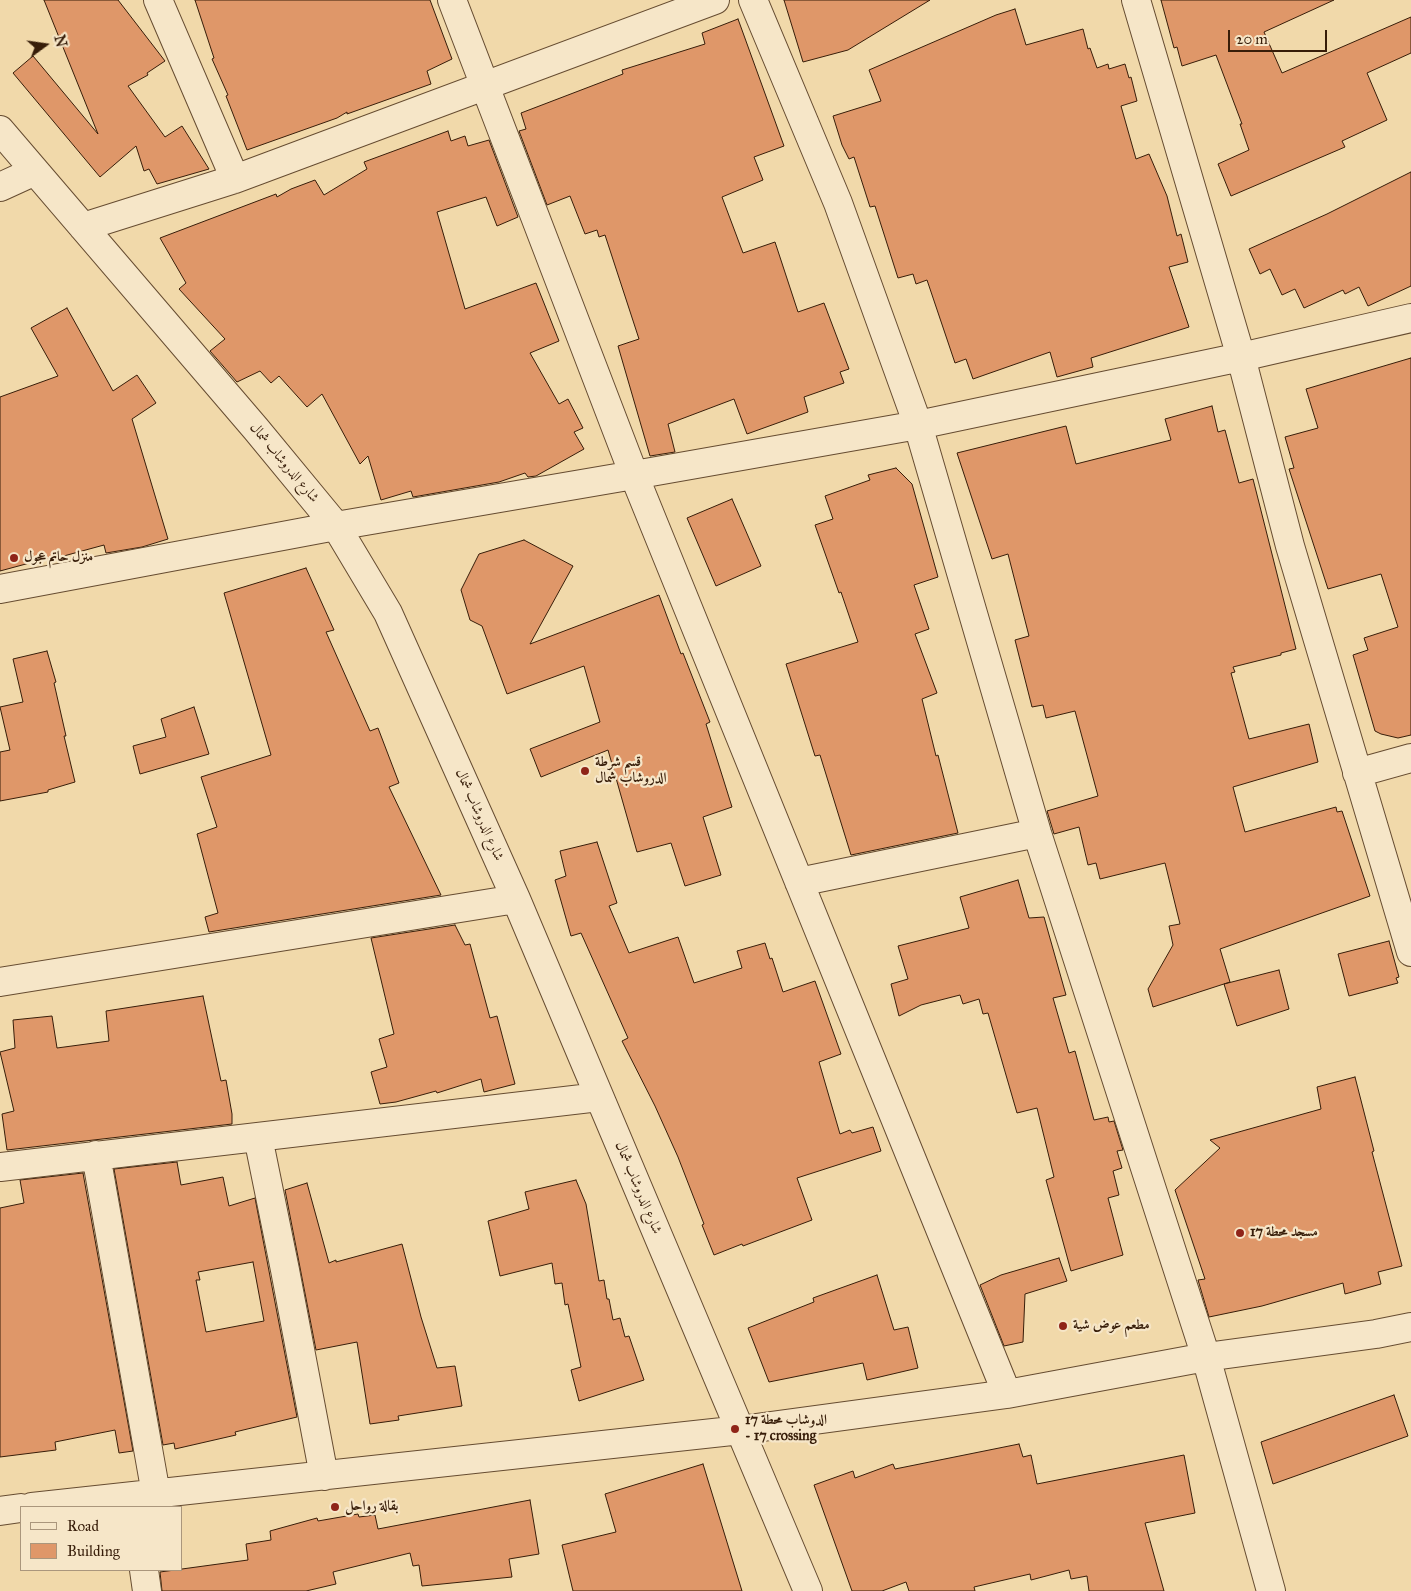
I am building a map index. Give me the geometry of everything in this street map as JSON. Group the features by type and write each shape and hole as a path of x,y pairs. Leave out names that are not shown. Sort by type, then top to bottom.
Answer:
{"street":[{"path":"158,0 234,178"},
{"path":"452,0 634,476 1007,1394"},
{"path":"83,227 234,178 715,0"},
{"path":"753,0 838,203 918,425 1037,833 1206,1357 1271,1591"},
{"path":"1136,0 1241,356 1290,546 1411,952"},
{"name":"شارع الدروشاب شمال","path":"0,130 256,429 336,526 388,613 516,899 808,1591"},
{"path":"0,187 35,171"},
{"path":"0,589 336,526 634,476 918,425 1411,318"},
{"path":"1357,773 1411,758"},
{"path":"799,882 1037,833"},
{"path":"0,982 516,899"},
{"path":"0,1167 600,1096"},
{"path":"258,1137 324,1476"},
{"path":"96,1155 141,1499"},
{"path":"46,1506 141,1499 324,1476 740,1430 1007,1394 1206,1357 1411,1328"},
{"path":"0,1511 20,1508"},
{"path":"144,1571 147,1591"}],"building":[{"path":"44,0 118,0 165,61 147,73 148,75 128,86 165,137 182,126 209,169 157,184 149,169 144,171 136,146 100,177 13,73 33,56 98,134"},
{"path":"195,0 430,0 452,59 427,71 431,84 347,114 347,112 337,118 247,150 226,96 228,95 212,59 214,58"},
{"path":"784,0 930,0 848,50 803,62"},
{"path":"1161,0 1334,0 1264,32 1282,73 1411,17 1411,53 1367,73 1387,120 1342,141 1345,147 1231,196 1218,164 1249,150 1240,124 1242,124 1216,55 1182,66 1177,47 1174,48"},
{"path":"1015,9 1026,45 1083,29 1088,49 1090,48 1097,68 1108,64 1109,69 1125,64 1129,78 1131,77 1137,101 1121,106 1136,159 1149,154 1167,196 1177,236 1181,234 1188,262 1169,267 1189,327 1091,358 1093,367 1057,377 1050,352 973,379 966,359 955,363 927,280 916,284 913,274 898,278 875,206 870,207 854,157 849,159 842,145 833,116 881,101 869,70 996,15"},
{"path":"738,19 784,146 754,157 763,180 722,197 743,253 775,242 798,312 824,303 849,369 840,372 844,383 804,397 808,412 747,434 734,399 668,424 675,452 650,456 618,346 639,339 605,235 599,237 597,230 585,234 570,196 547,205 519,131 526,129 521,113 623,74 622,70 705,44 702,33"},
{"path":"448,131 451,141 465,136 468,146 489,140 518,217 497,226 486,197 437,212 465,309 536,283 559,341 530,353 559,404 568,399 583,428 574,432 584,449 536,476 528,477 525,473 499,482 413,497 411,491 381,500 368,456 360,464 322,394 307,407 279,376 271,383 260,371 237,382 210,351 225,339 179,289 186,283 160,238 276,194 277,197 291,189 315,180 324,195 367,169 364,162"},
{"path":"1411,172 1411,286 1368,306 1359,287 1345,294 1343,290 1304,308 1295,289 1282,295 1270,269 1260,274 1249,249 1327,214"},
{"path":"67,308 113,391 137,375 156,403 132,419 168,539 142,547 106,553 104,545 0,571 0,397 58,376 31,328"},
{"path":"1411,358 1411,735 1398,738 1375,731 1353,655 1368,650 1364,638 1398,627 1381,574 1328,589 1289,469 1294,468 1285,437 1318,428 1306,389"},
{"path":"1212,406 1218,432 1225,430 1239,483 1253,479 1296,649 1281,653 1281,655 1233,667 1235,672 1231,673 1249,739 1309,724 1318,762 1233,787 1245,832 1336,807 1337,812 1342,811 1370,896 1220,949 1230,982 1153,1007 1148,989 1173,945 1169,926 1180,924 1165,863 1100,879 1096,863 1088,865 1079,827 1054,834 1047,811 1098,796 1075,711 1046,718 1043,705 1032,707 1015,640 1029,636 1008,554 992,559 957,453 1066,426 1076,464 1171,440 1165,419"},
{"path":"896,468 912,484 938,577 914,585 929,629 915,634 937,693 922,699 958,833 851,855 820,755 815,756 786,664 858,642 815,525 833,519 825,496 870,480 868,475"},
{"path":"732,499 761,566 716,586 687,518"},
{"path":"524,540 573,566 530,644 659,595 681,654 683,653 710,722 706,724 732,807 703,817 721,875 685,886 671,843 637,852 608,750 541,777 530,749 600,722 584,666 507,694 482,626 470,620 461,590 479,554"},
{"path":"306,568 334,630 326,632 370,731 378,728 399,783 389,787 441,895 209,932 205,917 218,913 197,834 217,827 201,777 271,755 224,593"},
{"path":"47,651 56,682 54,683 66,736 64,736 75,782 48,790 48,792 0,801 0,752 10,750 0,707 23,702 13,659"},
{"path":"194,707 209,754 140,774 133,746 166,737 161,719"},
{"path":"597,842 617,903 609,906 629,953 678,937 694,983 742,968 737,951 765,943 783,992 815,981 841,1054 819,1062 840,1134 850,1130 852,1133 873,1127 881,1151 797,1178 812,1220 714,1255 678,1157 622,1041 628,1038 581,933 571,936 555,880 566,876 560,851"},
{"path":"1018,880 1029,918 1044,917 1066,995 1053,998 1069,1053 1075,1051 1094,1120 1108,1117 1109,1122 1114,1121 1123,1150 1117,1151 1122,1168 1113,1171 1119,1195 1108,1198 1123,1255 1071,1271 1046,1180 1054,1177 1037,1108 1017,1113 988,1013 983,1014 979,999 963,1004 960,995 921,1005 899,1016 891,984 908,979 898,946 969,928 960,897"},
{"path":"455,925 465,945 470,944 490,1018 497,1016 515,1084 484,1092 481,1079 437,1093 436,1091 396,1102 380,1104 371,1072 387,1067 379,1039 394,1034 371,938"},
{"path":"1389,941 1399,977 1396,978 1398,983 1349,996 1338,954"},
{"path":"1279,970 1289,1009 1237,1026 1224,984"},
{"path":"203,996 221,1081 226,1080 232,1124 7,1150 2,1114 14,1111 0,1052 15,1048 13,1020 52,1016 57,1048 109,1041 106,1011"},
{"path":"1355,1077 1374,1151 1372,1152 1402,1266 1378,1272 1381,1284 1345,1294 1343,1283 1262,1306 1209,1317 1198,1280 1205,1279 1175,1190 1220,1148 1210,1140 1321,1109 1317,1087"},
{"path":"177,1162 181,1185 223,1177 229,1206 255,1198 297,1417 235,1432 236,1435 175,1449 174,1443 163,1445 114,1169","holes":["253,1262 264,1321 206,1332 196,1280 200,1280 198,1272"]},
{"path":"83,1173 133,1451 119,1453 115,1430 55,1442 56,1450 0,1457 0,1208 24,1203 20,1180"},
{"path":"576,1180 586,1204 599,1281 604,1280 613,1320 620,1318 625,1337 629,1336 644,1380 579,1401 571,1370 581,1367 568,1304 565,1305 562,1283 555,1284 552,1263 500,1276 488,1221 529,1209 525,1192"},
{"path":"307,1183 329,1263 402,1244 421,1317 437,1368 455,1366 462,1406 398,1416 399,1420 370,1424 357,1342 316,1350 285,1190"},
{"path":"1059,1258 1067,1281 1025,1294 1023,1342 1004,1346 980,1285 1001,1275"},
{"path":"877,1275 894,1330 908,1327 918,1368 867,1380 863,1363 769,1382 748,1328 814,1302 813,1298"},
{"path":"1394,1395 1408,1436 1273,1484 1261,1442"},
{"path":"1019,1444 1023,1457 1031,1455 1037,1484 1184,1455 1195,1513 1145,1523 1164,1591 1089,1591 1087,1576 1071,1579 1069,1570 1031,1580 1030,1574 974,1587 975,1591 909,1591 906,1582 882,1591 852,1591 814,1485 853,1471 855,1478 893,1464 895,1469"},
{"path":"703,1464 742,1591 573,1591 562,1545 616,1532 605,1494"},
{"path":"530,1500 539,1554 509,1559 512,1577 422,1586 419,1565 413,1566 410,1553 333,1572 336,1584 306,1591 162,1591 160,1572 182,1571 182,1569 248,1560 246,1544 271,1540 270,1531 317,1518 318,1521 358,1514 359,1517 375,1515 378,1529"}],"place":[{"name":"منزل حاتم عجول","path":"14,558"},
{"name":"قسم شرطة الدروشاب شمال","path":"585,771"},
{"name":"مسجد محطة 17","path":"1240,1233"},
{"name":"مطعم عوض شية","path":"1063,1326"},
{"name":"الدوشاب محطة 17 - 17 crossing","path":"735,1429"},
{"name":"بقالة رواحل","path":"335,1507"}]}
